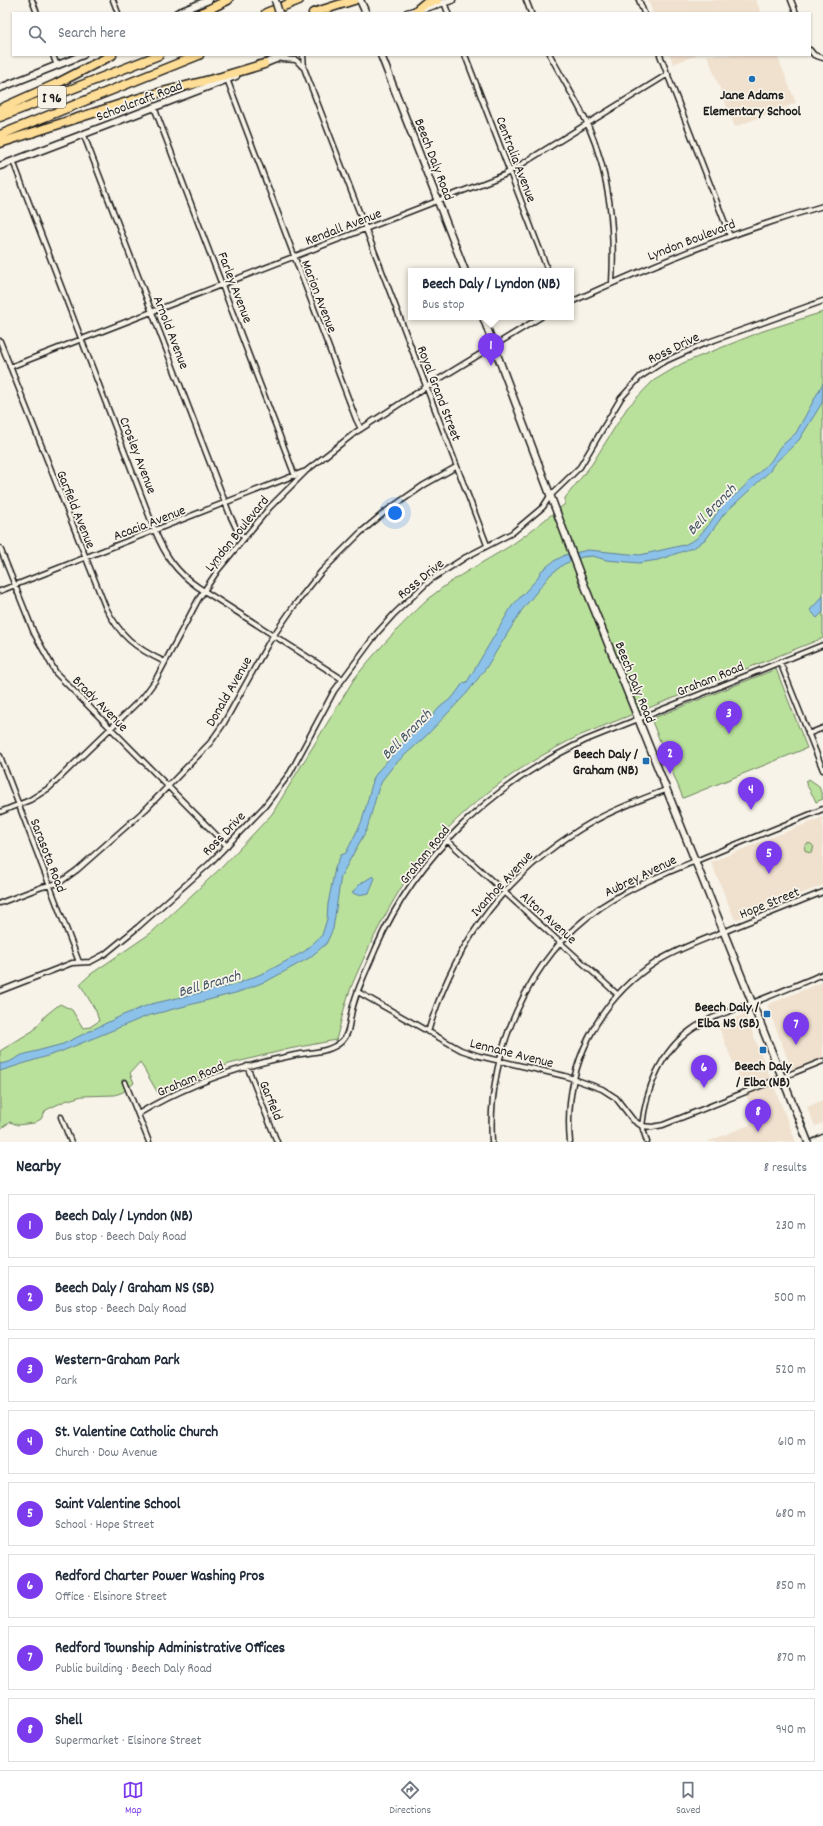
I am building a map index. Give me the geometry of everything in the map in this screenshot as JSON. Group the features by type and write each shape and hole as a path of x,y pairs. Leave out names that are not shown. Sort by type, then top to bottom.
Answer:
{"highway":[{"path":"203,12 228,0"},
{"path":"269,12 299,0"},
{"path":"316,12 354,0"},
{"path":"411,12 424,4 440,1"},
{"path":"0,109 56,84 110,56"},
{"name":"I 96","path":"0,117 156,56"},
{"name":"I 96","path":"0,135 197,56"},
{"path":"0,143 143,97 264,64"}],"main road":[{"path":"179,12 197,2 209,0"},
{"path":"275,0 279,12"},
{"path":"360,0 366,12"},
{"path":"411,12 422,0"},
{"path":"440,1 452,0"},
{"path":"0,88 81,56"},
{"name":"Schoolcraft Road","path":"0,166 284,56"},
{"name":"Beech Daly Road","path":"381,56 464,268"},
{"name":"Beech Daly Road","path":"484,320 580,574 808,1142"},
{"path":"815,1142 823,1138"}],"street":[{"path":"32,0 37,12"},
{"path":"113,0 118,12"},
{"path":"526,0 531,12"},
{"path":"639,0 644,12"},
{"path":"791,0 796,12"},
{"path":"440,1 447,12"},
{"path":"811,51 814,55 823,58"},
{"path":"53,56 57,66"},
{"name":"Royal Grand Street","path":"303,56 304,68 487,546"},
{"name":"Centralia Avenue","path":"465,56 547,268"},
{"path":"551,56 587,123 601,162 610,200 614,242 612,283"},
{"path":"660,56 730,236"},
{"path":"276,59 296,60 304,68"},
{"name":"Kendall Avenue","path":"10,367 510,172 668,74"},
{"name":"Marion Avenue","path":"227,79 361,429"},
{"name":"Farley Avenue","path":"154,106 295,476"},
{"name":"Arnold Avenue","path":"83,133 233,522 244,537"},
{"name":"Crosley Avenue","path":"13,161 164,551 175,568 190,581 342,679"},
{"name":"Lyndon Boulevard","path":"574,301 674,256 823,206"},
{"name":"Ross Drive","path":"79,962 86,964 95,959 138,927 227,846 264,806 290,773 326,705 342,679 377,633 417,592 441,573 512,533 543,507 550,496 580,467 621,398 632,384 648,371 669,358 703,344 823,301"},
{"name":"Lyndon Boulevard","path":"0,812 36,797 49,788 144,696 165,662 204,590 244,537 306,471 361,429 493,345 536,320"},
{"name":"Garfield Avenue","path":"0,340 105,606 118,628 136,646 165,662"},
{"name":"Donald Avenue","path":"0,903 42,887 59,883 77,870 132,822 169,787 203,752 218,733 274,635 298,600 321,572 360,533 411,494 456,467"},
{"name":"Acacia Avenue","path":"0,591 306,471"},
{"name":"Brady Avenue","path":"0,548 34,634 48,662 67,685 227,846"},
{"name":"Graham Road","path":"138,1114 197,1084 247,1066 288,1056 328,1049 338,1045 345,1038 348,1031 352,1006 377,946 390,921 419,875 447,840 488,801 529,770 586,740 823,645"},
{"path":"780,662 823,770"},
{"path":"808,734 823,728"},
{"name":"Sarasota Road","path":"0,756 79,962"},
{"name":"Ivanhoe Avenue","path":"428,1032 440,994 464,946 476,927 505,892 537,860 565,839 606,815 666,790"},
{"name":"Aubrey Avenue","path":"492,1142 492,1101 499,1061 507,1033 523,999 541,969 586,919 612,900 642,884 695,861 823,810"},
{"name":"Alton Avenue","path":"447,840 617,994"},
{"name":"Hope Street","path":"570,1142 569,1117 573,1079 580,1056 590,1033 603,1012 617,994 658,961 687,946 823,892"},
{"path":"0,991 72,962 79,962"},
{"path":"823,974 703,1023 691,1030 675,1046 661,1064 652,1083 646,1102 642,1126 652,1127 663,1124 823,1061"},
{"name":"Lennane Avenue","path":"358,992 461,1050 594,1085 609,1093 622,1104 633,1120 642,1126 648,1142"},
{"name":"Garfield","path":"247,1066 277,1142"},
{"path":"125,1082 149,1142"},
{"path":"61,1117 71,1142"}],"shaded area":[{"path":"648,0 756,0 761,12 653,12"},
{"name":"Jane Adams Elementary School","path":"670,56 694,56 673,64"},
{"name":"Jane Adams Elementary School","path":"707,56 777,56 796,103 735,127"},
{"path":"823,817 823,885 735,920 711,862"},
{"path":"823,982 823,1057 792,1070 767,1005"},
{"path":"745,1014 796,1142 707,1142 757,1122 718,1025"},
{"path":"823,1100 823,1123 815,1126 807,1107"}],"green space":[{"path":"823,312 823,638 581,735 529,763 480,799 437,840 418,864 394,899 352,985 336,1040 289,1049 229,1064 159,1095 140,1062 130,1073 134,1083 123,1092 115,1095 82,1096 65,1101 46,1110 41,1119 34,1123 18,1125 10,1122 0,1129 0,1051 34,1030 46,1015 60,1004 72,1010 83,1028 90,1027 99,1021 96,1011 80,984 91,974 151,933 223,866 272,814 354,679 382,646 412,615 442,588 510,546 565,504 565,498 592,464 627,408 653,381 683,363 763,331"},
{"path":"776,669 807,748 683,798 651,719"},
{"path":"809,779 819,786 823,799 816,802 805,781"},
{"path":"809,843 814,848 809,853 804,848"}],"water":[{"name":"Bell Branch","path":"823,383 822,403 799,440 773,465 770,471 724,514 707,538 695,547 658,560 639,563 606,560 593,556 582,557 564,564 550,575 522,610 486,668 467,693 427,735 394,765 383,779 378,790 367,829 341,876 333,929 326,944 309,958 269,980 239,992 147,1016 60,1052 0,1071 0,1064 9,1062 22,1055 63,1044 123,1015 151,1004 234,985 266,972 305,951 322,935 327,919 328,904 335,868 341,855 346,853 362,821 374,777 410,735 426,723 440,707 453,697 463,683 467,682 512,606 537,579 541,571 565,555 588,550 640,555 684,545 696,539 708,526 725,501 723,499 726,494 732,498 771,461 779,448 796,433"},
{"path":"823,596 823,612 817,618 810,610"},
{"path":"373,876 375,878 369,893 358,895 352,893 360,884"}],"place":[{"name":"Jane Adams Elementary School","path":"752,79"},
{"name":"Beech Daly / Lyndon (NB)","path":"491,366"},
{"name":"Western-Graham Park","path":"729,734"},
{"name":"Beech Daly / Graham (NB)","path":"646,761"},
{"name":"Beech Daly / Graham NS (SB)","path":"670,774"},
{"name":"St. Valentine Catholic Church","path":"751,810"},
{"name":"Saint Valentine School","path":"769,874"},
{"name":"Beech Daly / Elba NS (SB)","path":"767,1014"},
{"name":"Redford Township Administrative Offices","path":"796,1045"},
{"name":"Beech Daly / Elba (NB)","path":"763,1050"},
{"name":"Redford Charter Power Washing Pros","path":"704,1088"},
{"name":"Shell","path":"758,1132"}]}
